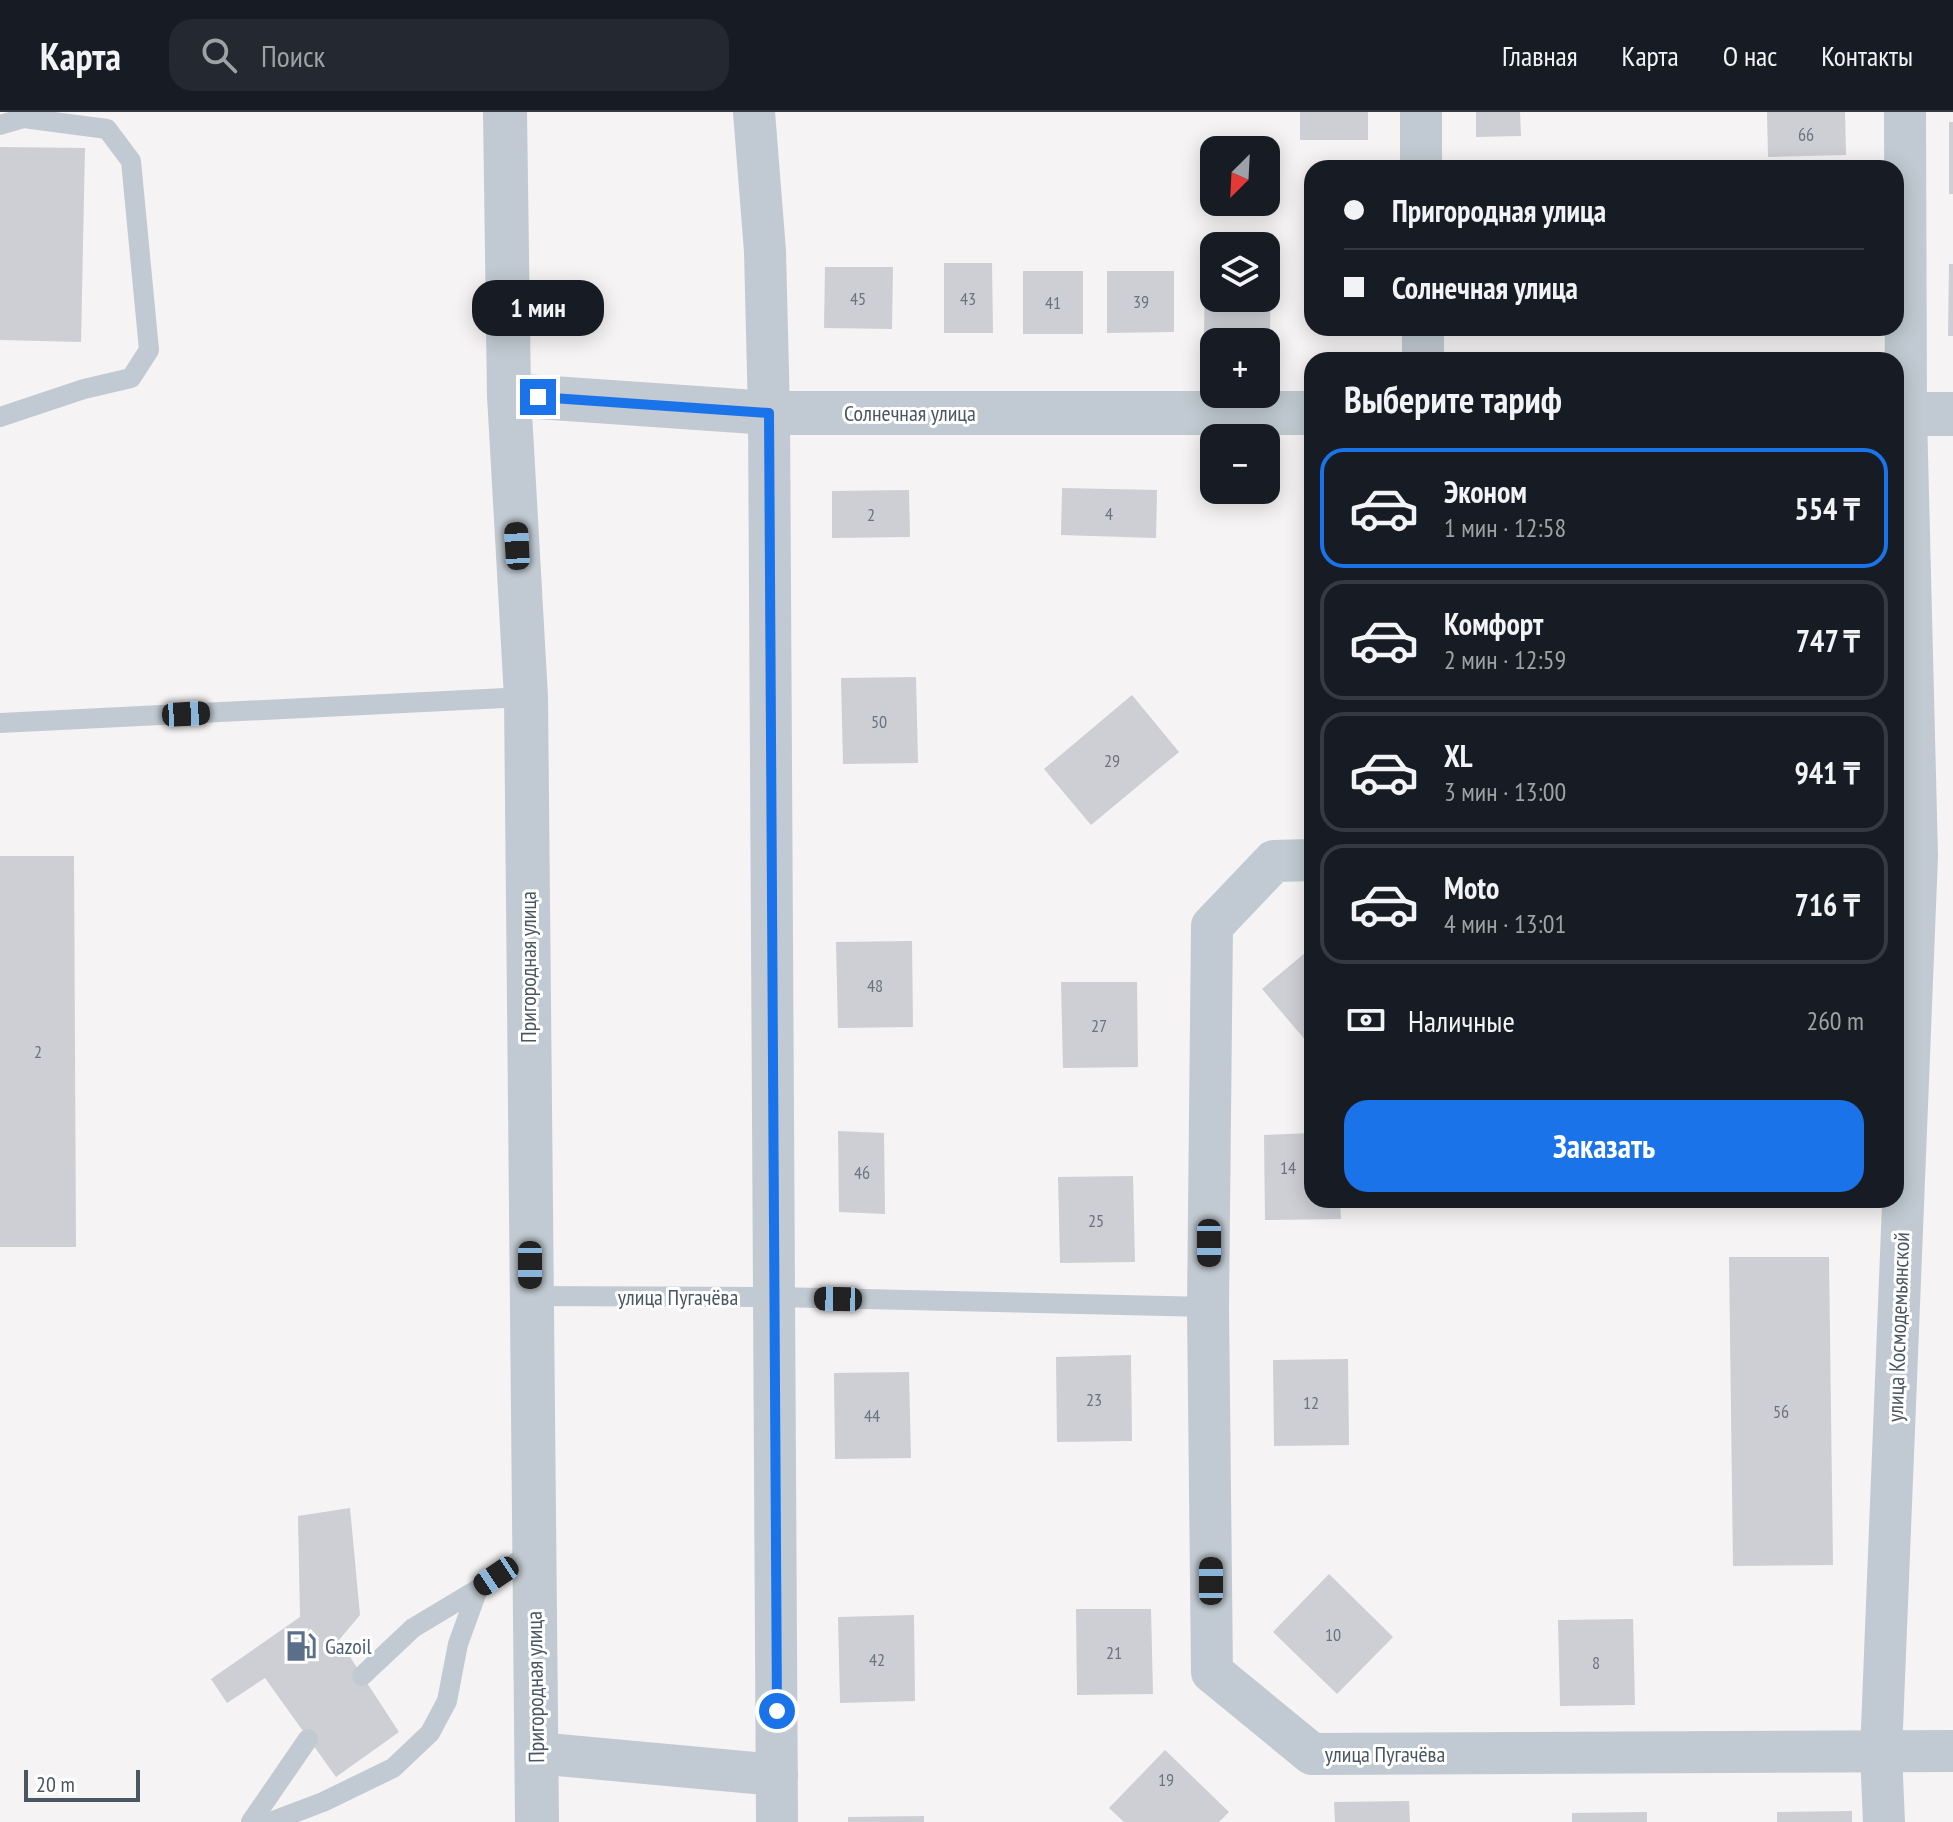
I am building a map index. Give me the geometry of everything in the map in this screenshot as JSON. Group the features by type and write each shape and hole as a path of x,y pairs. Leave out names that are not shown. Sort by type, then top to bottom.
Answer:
{"street":[{"name":"Пригородная улица","path":"505,112 509,395 526,697 537,1822"},
{"path":"754,112 765,251 769,413 777,1822"},
{"path":"1421,112 1421,160"},
{"name":"улица Космодемьянской","path":"1904,188 1905,112"},
{"name":"Солнечная улица","path":"509,395 769,413 1304,413"},
{"path":"1904,414 1953,414"},
{"name":"улица Космодемьянской","path":"1884,1822 1881,1753 1922,856 1904,477"},
{"name":"улица Пугачёва","path":"1304,860 1274,861 1212,926 1208,1307 1212,1672 1312,1754 1953,1751"},
{"path":"536,1753 777,1775"}],"lane":[{"path":"0,125 24,118 107,129 131,161 149,350 131,378 84,389 0,417"},
{"path":"0,723 526,697"},
{"name":"улица Пугачёва","path":"530,1296 776,1297 1208,1307"},
{"path":"362,1676 413,1628 533,1551"},
{"path":"270,1822 323,1802 393,1768 430,1733 447,1701 458,1644 478,1589"},
{"path":"251,1822 308,1739"}],"building":[{"path":"1300,112 1368,112 1368,140 1300,140"},
{"path":"1476,112 1520,112 1521,136 1476,137"},
{"path":"1767,112 1845,112 1846,155 1768,157"},
{"path":"1949,122 1953,122 1953,194 1949,194"},
{"path":"0,147 85,148 81,342 0,340"},
{"path":"944,263 992,263 993,333 944,333"},
{"path":"1949,264 1953,264 1953,336 1948,336"},
{"path":"825,267 893,267 892,329 824,328"},
{"path":"1023,271 1083,271 1083,334 1023,334"},
{"path":"1107,271 1174,271 1174,332 1107,333"},
{"path":"1204,312 1270,312 1270,328 1204,328"},
{"path":"1062,488 1157,490 1156,538 1061,535"},
{"path":"909,490 910,537 832,538 832,491"},
{"path":"916,677 918,763 843,764 841,678"},
{"path":"1132,695 1179,752 1091,825 1044,769"},
{"path":"0,856 74,856 76,1247 0,1247"},
{"path":"912,941 913,1027 838,1028 836,942"},
{"path":"1304,954 1304,1039 1262,989"},
{"path":"1061,982 1137,982 1138,1067 1063,1068"},
{"path":"838,1131 884,1133 885,1214 839,1212"},
{"path":"1304,1133 1304,1208 1340,1208 1341,1219 1265,1220 1264,1135"},
{"path":"1133,1176 1135,1262 1060,1263 1058,1177"},
{"path":"1729,1257 1829,1257 1833,1565 1733,1566"},
{"path":"1131,1355 1132,1441 1057,1442 1056,1357"},
{"path":"1348,1359 1349,1445 1274,1446 1273,1360"},
{"path":"909,1372 911,1458 835,1459 834,1373"},
{"name":"Gazoil","path":"350,1508 360,1615 339,1640 399,1732 336,1777 265,1678 227,1703 211,1679 300,1617 298,1516"},
{"path":"1329,1574 1393,1637 1337,1694 1273,1632"},
{"path":"1076,1609 1151,1609 1153,1694 1077,1695"},
{"path":"914,1615 915,1701 840,1703 838,1617"},
{"path":"1633,1619 1635,1705 1560,1706 1558,1620"},
{"path":"1165,1750 1229,1812 1219,1822 1124,1822 1109,1808"},
{"path":"1409,1801 1410,1822 1335,1822 1334,1802"},
{"path":"1852,1811 1852,1822 1777,1822 1777,1812"},
{"path":"1647,1812 1647,1822 1572,1822 1572,1813"},
{"path":"924,1816 924,1822 848,1822 848,1817"}],"place":[{"name":"Gazoil","path":"301,1646"}],"route":[{"path":"538,397 769,413 777,1711"}]}
